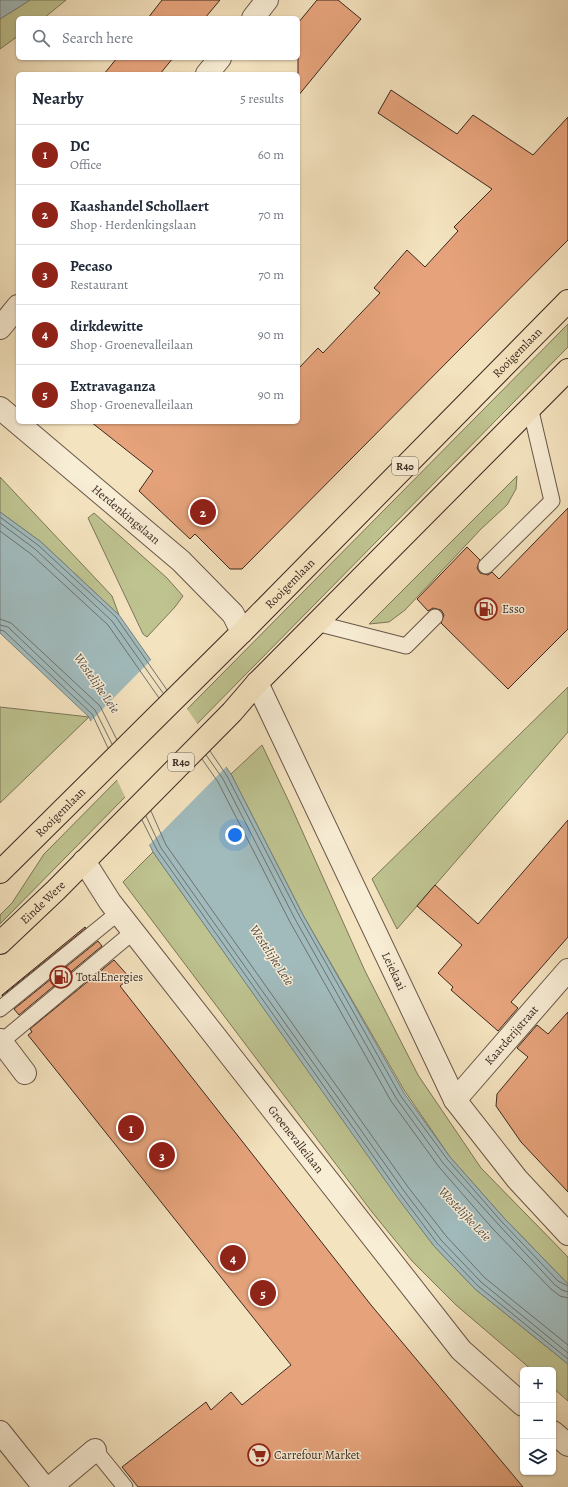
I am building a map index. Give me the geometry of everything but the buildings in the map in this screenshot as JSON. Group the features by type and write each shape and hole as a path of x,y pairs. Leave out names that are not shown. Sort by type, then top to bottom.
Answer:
{"main road":[{"name":"Rooigemlaan","path":"3,865 242,632 568,301"},
{"name":"R40","path":"84,861 232,712 316,623 568,370"},
{"name":"Einde Were","path":"0,942 84,861"}],"street":[{"path":"255,16 267,0"},
{"path":"209,72 218,60"},
{"path":"0,328 16,308"},
{"name":"Herdenkingslaan","path":"0,408 16,422"},
{"name":"Herdenkingslaan","path":"19,424 181,561 233,614 242,632"},
{"name":"Leiekaai","path":"257,684 455,1100 518,1179 568,1234"},
{"name":"Groenevalleilaan","path":"84,861 118,913 461,1350 521,1403"},
{"name":"Kaarderijstraat","path":"455,1100 568,970"},
{"path":"1,1041 25,1073"},
{"path":"0,1432 44,1487"},
{"path":"556,1435 568,1445"},
{"path":"51,1487 95,1450"}],"lane":[{"path":"486,566 552,501 530,407"},
{"path":"316,623 406,646 435,617"},
{"path":"0,1009 118,913"},
{"path":"1,1041 133,932"},
{"path":"95,1450 125,1487"}],"green space":[{"path":"30,0 66,0 46,16 16,16 16,37 0,49 0,19"},
{"path":"568,324 568,347 0,924 0,915 12,903 44,854"},
{"path":"517,476 516,489 507,505 481,529 405,610 389,622 369,624"},
{"path":"0,477 112,596 119,615 41,542 0,512"},
{"path":"94,513 167,578 183,596 175,607 147,637 143,634 88,518"},
{"path":"568,687 568,732 397,929 372,879"},
{"path":"0,707 89,717 0,803"},
{"path":"262,745 365,971 418,1075 481,1168 568,1257 568,1284 504,1218 450,1157 404,1090 303,915 231,774"},
{"path":"153,852 399,1199 434,1246 475,1289 568,1364 568,1401 556,1391 556,1367 528,1367 456,1305 412,1261 372,1212 123,882"}],"water":[{"path":"0,0 30,0 0,19"},
{"name":"Westelijke Leie","path":"0,512 41,542 119,615 231,774 303,915 404,1093 450,1157 504,1218 568,1284 568,1364 475,1289 434,1246 397,1197 153,852 89,717 0,633"}],"pier":[{"path":"152,659 227,766 148,846 90,722"}],"place":[{"name":"Kaashandel Schollaert","path":"203,512"},
{"name":"Esso","path":"486,609"},
{"name":"TotalEnergies","path":"61,977"},
{"name":"DC","path":"131,1128"},
{"name":"Pecaso","path":"162,1155"},
{"name":"dirkdewitte","path":"233,1258"},
{"name":"Extravaganza","path":"263,1293"},
{"name":"Carrefour Market","path":"259,1455"}]}
